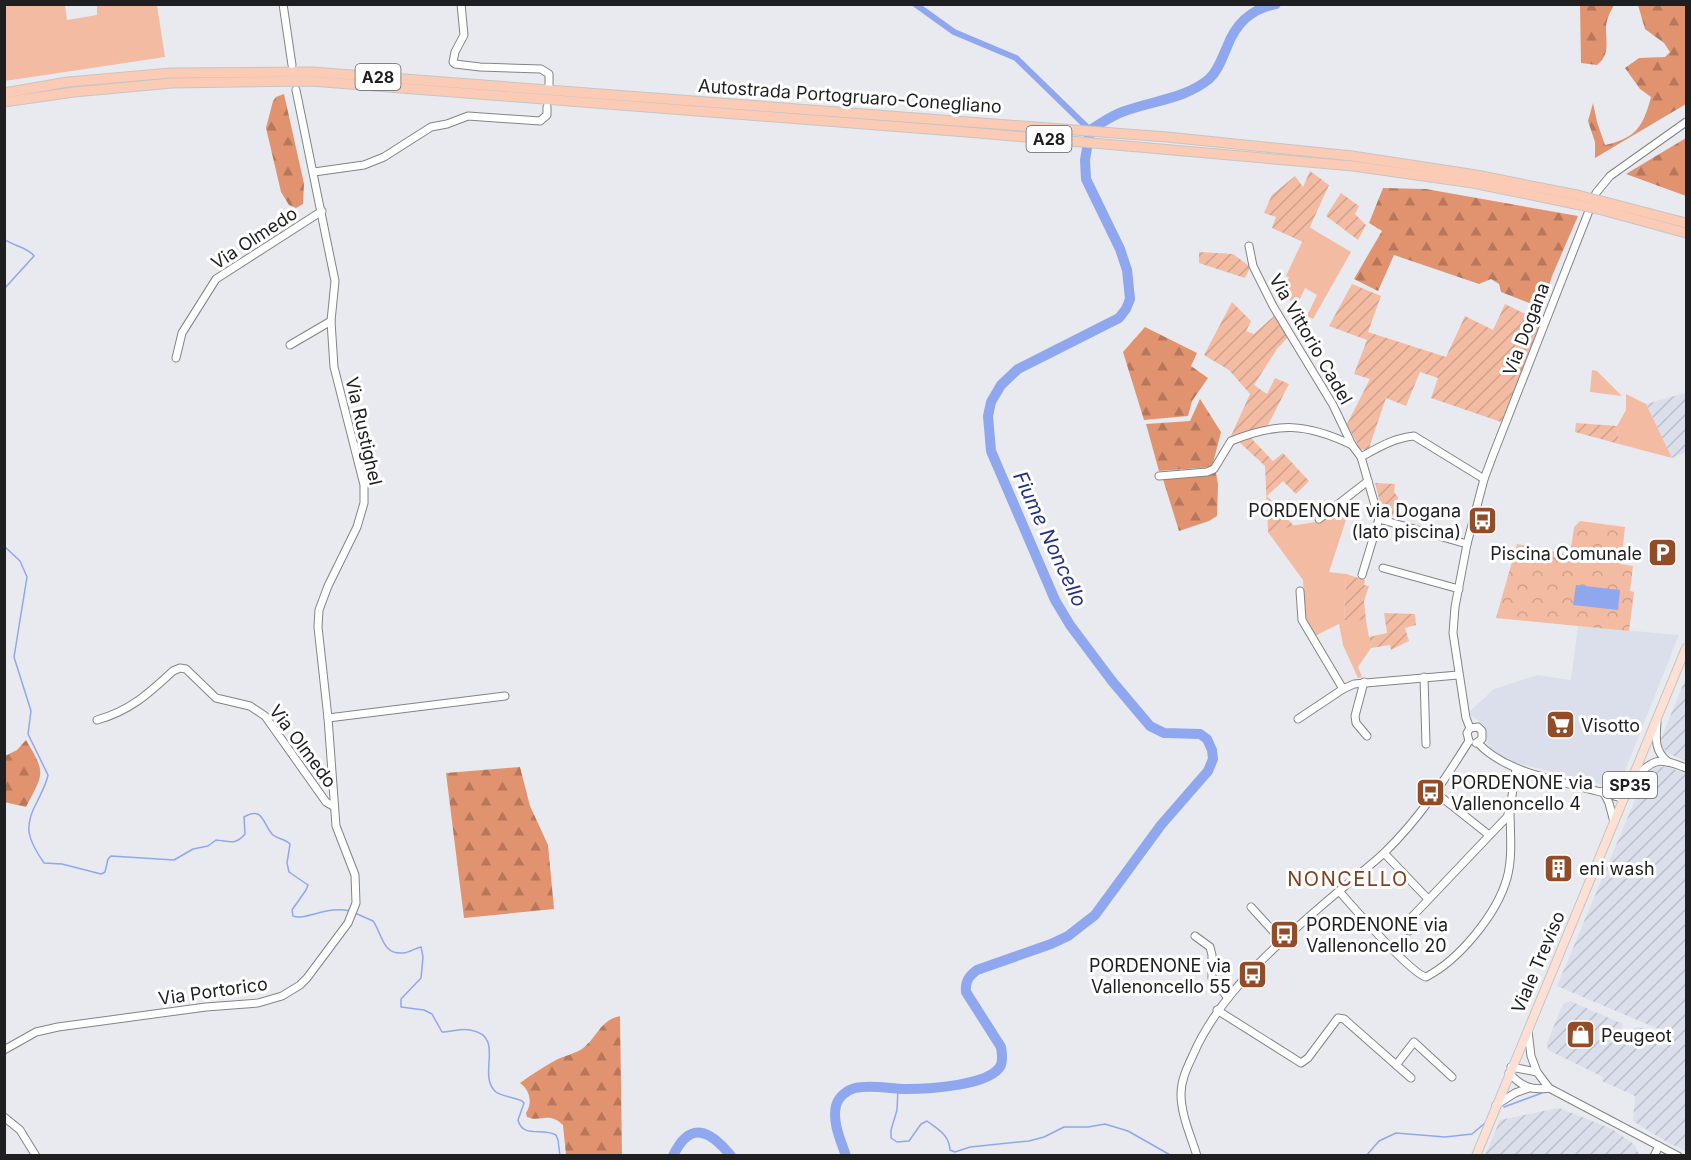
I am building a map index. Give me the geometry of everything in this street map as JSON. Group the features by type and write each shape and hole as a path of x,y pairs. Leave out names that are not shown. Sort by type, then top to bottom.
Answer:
{"highway":[{"name":"Autostrada Portogruaro-Conegliano","path":"4,93 68,82 171,73 312,72 1353,166 1576,200"},
{"name":"Autostrada Portogruaro-Conegliano","path":"4,102 74,92 172,83 311,81 1167,137 1352,156 1476,175 1576,200 1686,223"},
{"name":"Autostrada Portogruaro-Conegliano","path":"1604,206 1686,233"}],"main road":[{"name":"Viale Treviso","path":"1476,1155 1645,752 1686,648"}],"street":[{"path":"283,4 292,65"},
{"path":"461,4 464,35 454,52 453,62 455,64 541,69 549,74 549,85"},
{"name":"Via Rustighel","path":"296,90 335,280 331,321 334,367 364,485 364,503 357,527 328,586 319,610 318,627 328,718 333,806"},
{"path":"314,172 364,165 384,157 431,127 468,116 540,121 547,115 547,107"},
{"name":"Via Dogana","path":"1469,741 1467,736 1470,728 1458,675 1453,633 1467,544 1484,479 1596,193 1610,176 1686,122"},
{"name":"Via Olmedo","path":"176,358 182,333 216,279 322,211"},
{"name":"Via Vittorio Cadel","path":"1249,246 1253,266 1273,306 1333,405 1352,445 1361,457 1379,519"},
{"path":"290,345 331,321"},
{"path":"1159,476 1208,472 1214,469 1225,447 1231,441 1271,428 1292,426 1316,431 1352,445"},
{"path":"1361,457 1388,442 1414,436 1484,479"},
{"path":"1318,519 1368,481"},
{"path":"1362,575 1379,519 1467,544"},
{"path":"1383,568 1459,589"},
{"path":"1300,591 1302,620 1343,689"},
{"name":"Via Olmedo","path":"97,720 136,704 173,671 180,668 186,669 216,698 250,706 265,716 326,802 333,806"},
{"path":"1298,719 1343,689 1364,682 1458,675"},
{"path":"1424,677 1426,744"},
{"path":"1364,682 1355,716 1356,723 1367,736"},
{"path":"328,718 505,696"},
{"path":"1658,720 1656,744 1660,754 1667,761"},
{"name":"Via Dogana","path":"1470,728 1475,726 1482,731 1482,739 1478,743"},
{"path":"1197,1155 1184,1115 1181,1093 1187,1068 1198,1042 1217,1010 1282,941 1384,854 1412,824 1436,793 1469,741 1478,743 1516,769 1603,791 1624,799"},
{"path":"1655,761 1650,759 1645,752 1660,754"},
{"path":"1632,782 1648,764 1655,761 1667,761 1686,768"},
{"path":"1338,891 1420,976 1426,977 1450,961 1473,937 1487,917 1508,877 1510,809 1516,769"},
{"path":"1603,791 1614,823"},
{"path":"1436,793 1490,835"},
{"name":"Via Portorico","path":"4,1050 36,1032 58,1027 207,1007 258,1003 282,996 300,985 348,923 357,889 356,875 336,826 333,806"},
{"path":"1409,931 1408,921 1507,817 1510,809"},
{"path":"1384,854 1428,899"},
{"path":"1251,907 1282,941"},
{"path":"1195,936 1210,947 1212,978 1228,998"},
{"path":"1217,1010 1301,1063 1308,1058 1338,1018 1344,1019 1411,1078"},
{"path":"1528,1029 1531,1056 1537,1072 1549,1088 1678,1155"},
{"path":"1396,1065 1414,1042 1452,1077"},
{"path":"1510,1070 1537,1072"},
{"path":"1510,1070 1519,1083 1529,1088"},
{"path":"1496,1105 1529,1088 1549,1088"},
{"path":"4,1117 20,1130 36,1155"},
{"path":"1654,1155 1659,1146"}],"shaded area":[{"path":"1685,393 1686,452 1672,458 1646,404"},
{"path":"1578,626 1679,635 1622,778 1607,786 1513,762 1488,748 1484,725 1468,713 1494,689 1538,675 1571,680"},
{"path":"1686,678 1686,761 1667,753 1659,743"},
{"path":"1655,766 1669,767 1686,774 1686,1151 1633,1121 1635,1096 1602,1081 1603,1077 1548,1050 1547,1043 1563,1004 1570,1001 1623,1024 1621,1031 1639,1027 1658,1035 1661,1030 1557,986 1648,769"},
{"path":"1559,1108 1612,1129 1635,1145 1639,1155 1485,1155 1500,1120"}],"green space":[{"path":"5,5 65,5 67,20 97,15 97,5 157,5 165,57 5,81"},
{"path":"1580,5 1614,5 1606,28 1606,53 1597,65 1581,63"},
{"path":"1638,5 1686,5 1686,104 1595,158 1595,142 1588,121 1593,103 1605,145 1631,135 1641,124 1651,97 1640,89 1625,68 1639,58 1665,57 1670,52 1664,43 1645,29"},
{"path":"284,94 304,184 303,204 296,208 289,205 281,192 266,128 273,101"},
{"path":"1686,138 1686,196 1626,174"},
{"path":"1310,171 1329,185 1303,242 1272,228 1276,217 1264,213 1272,195 1295,176 1303,187"},
{"path":"1383,188 1426,189 1578,216 1552,276 1542,308 1501,292 1499,284 1491,279 1479,284 1394,255 1378,291 1354,279 1382,231 1369,223"},
{"path":"1341,193 1359,206 1355,214 1366,225 1358,240 1326,216"},
{"path":"1309,227 1351,252 1313,319 1307,316 1317,295 1305,288 1297,305 1281,294 1289,277 1286,276"},
{"path":"1199,252 1233,254 1249,266 1249,270 1245,278 1199,263"},
{"path":"1352,284 1381,296 1368,332 1446,357 1465,316 1493,330 1505,304 1542,322 1501,422 1431,398 1438,378 1420,372 1406,406 1386,398 1369,448 1360,449 1347,424 1370,379 1354,374 1367,340 1329,326"},
{"path":"1232,302 1251,321 1246,331 1254,334 1275,315 1288,337 1277,349 1254,385 1267,394 1275,378 1289,384 1267,427 1249,436 1273,461 1283,453 1309,481 1296,494 1283,481 1267,496 1294,526 1268,532 1265,466 1237,440 1227,445 1250,394 1229,370 1204,355"},
{"path":"1145,327 1197,353 1191,366 1208,378 1192,401 1188,416 1144,420 1123,352"},
{"path":"1592,370 1597,371 1622,396 1590,392"},
{"path":"1626,394 1646,404 1672,458 1619,444 1617,426 1626,410"},
{"path":"1200,399 1221,432 1212,467 1159,471 1146,424 1190,421"},
{"path":"1576,423 1617,426 1619,444 1575,432"},
{"path":"1216,473 1217,516 1179,531 1162,476 1182,477"},
{"path":"1375,483 1395,484 1394,492 1398,497 1393,516 1383,514"},
{"path":"1349,499 1350,508 1343,510 1346,520 1329,572 1346,574 1344,620 1366,620 1371,648 1358,667 1362,677 1358,678 1343,645 1339,624 1315,636 1305,617 1303,580 1268,532 1322,521"},
{"path":"1580,521 1625,527 1621,564 1633,566 1630,591 1634,592 1629,631 1496,618 1517,544 1570,555 1574,527"},
{"path":"1346,574 1365,580 1364,585 1369,586 1364,601 1366,620 1344,620"},
{"path":"1384,613 1415,614 1416,625 1405,628 1409,641 1391,650 1390,645 1371,648 1369,637 1387,633"},
{"path":"26,740 40,767 40,773 26,807 4,802 5,756 17,750"},
{"path":"520,767 530,806 548,845 554,909 464,918 446,773"},
{"path":"620,1016 622,1155 566,1155 563,1125 549,1118 527,1117 529,1097 526,1089 520,1083 556,1060 582,1049 603,1025"}],"water":[{"path":"1576,585 1620,590 1618,610 1573,605"}],"waterway":[{"path":"915,4 954,32 1016,58 1090,130"},
{"name":"Fiume Noncello","path":"846,1156 835,1112 839,1100 849,1090 867,1086 906,1089 943,1087 972,1082 995,1072 1002,1063 1001,1047 966,992 966,985 970,977 977,970 1068,936 1095,915 1161,825 1208,771 1213,759 1207,739 1200,734 1164,733 1150,726 1112,681 1070,625 1055,600 991,451 988,416 991,402 1001,385 1018,369 1119,318 1130,299 1127,270 1120,249 1086,179 1085,160 1090,130 1122,112 1179,95 1200,86 1215,72 1240,24 1259,9 1276,4"},
{"path":"4,239 34,256 4,289"},
{"path":"4,546 20,561 27,577 14,657 31,711 28,734 48,775 29,826 31,840 44,863 62,864 101,874 105,872 111,856 174,860 193,849 208,846 216,840 232,842 238,840 245,834 244,817 256,813 273,835 290,844 287,863 289,872 308,885 292,910 293,916 334,910 350,911"},
{"path":"355,913 373,921 391,951 405,953 421,947 423,957 421,978 401,999 401,1007 424,1010 432,1014 442,1032 470,1030 481,1034 487,1040 489,1048 491,1085 499,1094 524,1103 518,1120 520,1126 529,1131 556,1135 560,1156"},
{"path":"898,1089 897,1110 891,1130 891,1138 897,1142 909,1141 921,1124 927,1121 943,1133 948,1140 950,1150 955,1152 970,1147 1029,1141 1044,1137 1064,1127 1105,1124 1128,1131 1172,1156"},
{"path":"1504,1107 1542,1093"},
{"path":"1366,1156 1379,1141 1396,1133 1445,1137 1472,1134 1485,1123"},
{"name":"Fiume Noncello","path":"673,1156 686,1137 693,1133 708,1135 731,1156"}],"place":[{"name":"PORDENONE via Dogana (lato piscina)","path":"1482,520"},
{"name":"Piscina Comunale","path":"1663,553"},
{"name":"Visotto","path":"1560,725"},
{"name":"PORDENONE via Vallenoncello 4","path":"1430,792"},
{"name":"eni wash","path":"1558,868"},
{"name":"PORDENONE via Vallenoncello 20","path":"1285,934"},
{"name":"PORDENONE via Vallenoncello 55","path":"1252,975"},
{"name":"Peugeot","path":"1580,1035"}],"district":[{"name":"NONCELLO","path":"1348,879"}]}
